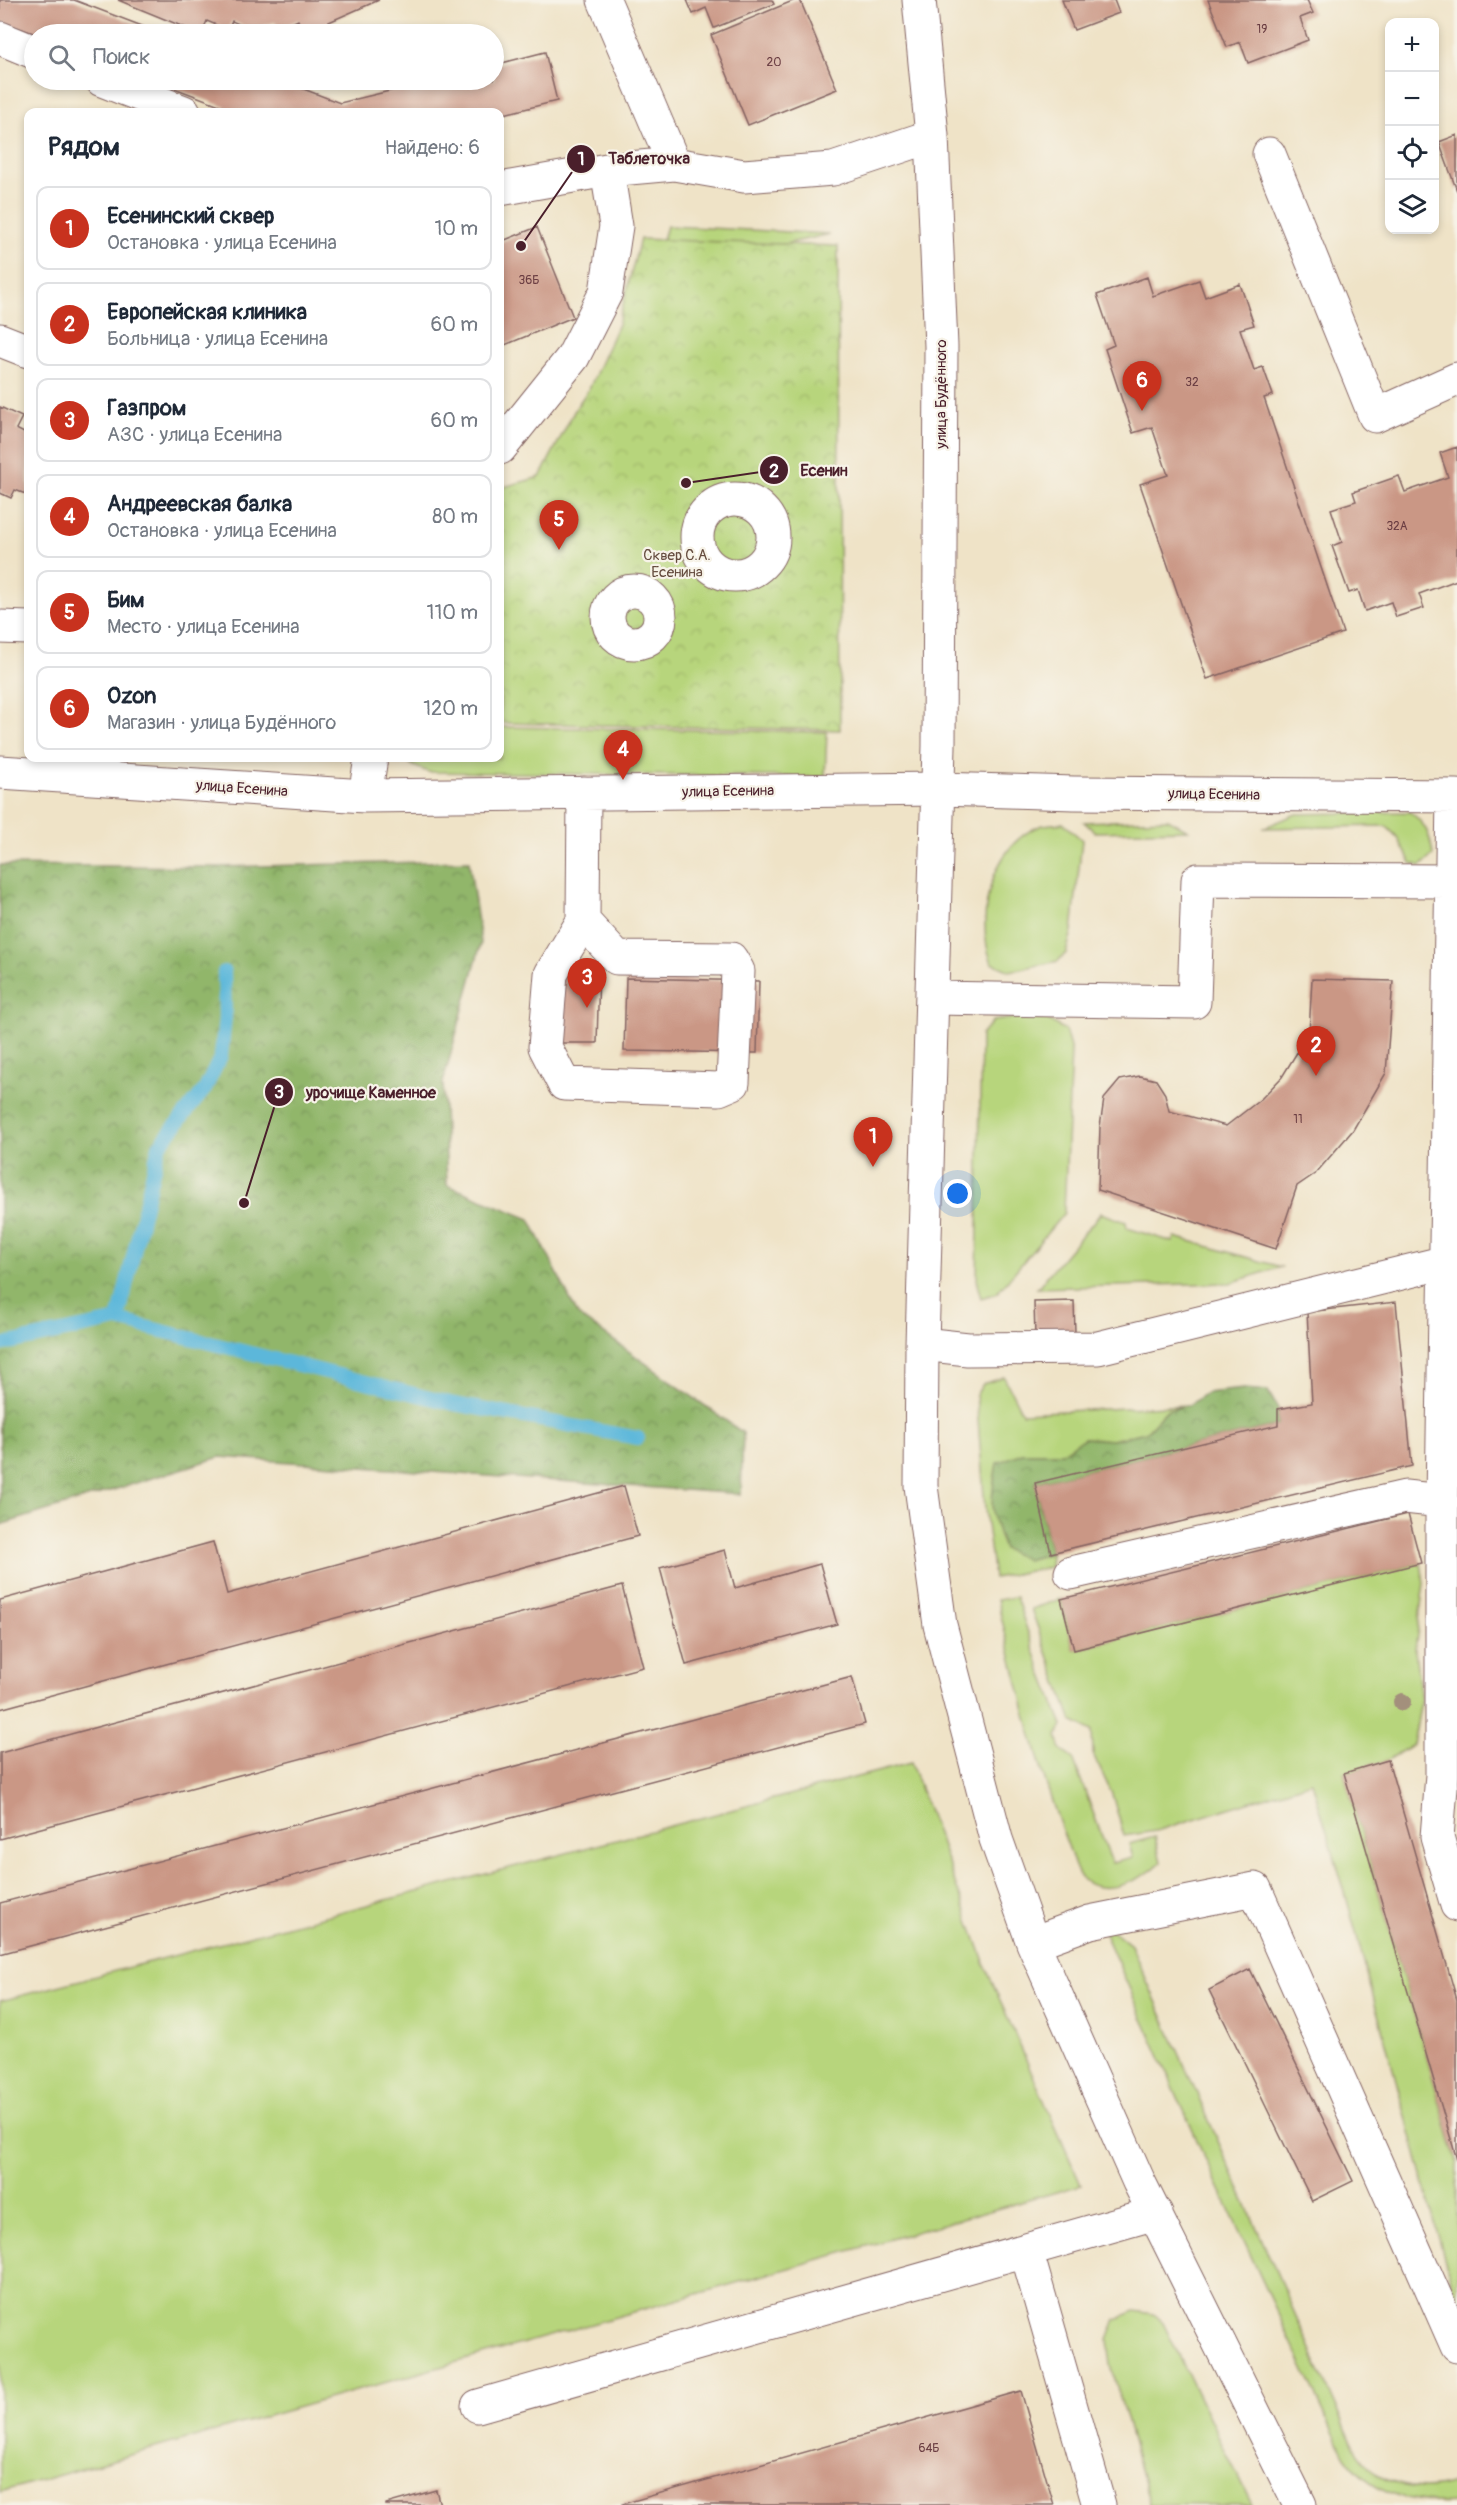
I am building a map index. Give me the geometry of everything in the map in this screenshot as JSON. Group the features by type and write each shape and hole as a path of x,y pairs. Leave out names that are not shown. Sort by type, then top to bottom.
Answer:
{"street":[{"path":"604,0 674,164"},
{"name":"улица Будённого","path":"919,0 932,136 941,346 938,789 934,998 922,1344 921,1486 940,1625 996,1839 1033,1943 1156,2213 1300,2505"},
{"path":"0,38 24,48"},
{"path":"128,90 174,108"},
{"path":"504,188 607,170 674,164 744,176 833,169 932,136"},
{"path":"1269,154 1375,416 1457,380"},
{"path":"504,443 573,357 606,292 616,226 607,170"},
{"path":"0,340 24,349"},
{"path":"0,627 24,628"},
{"path":"365,796 370,762"},
{"name":"улица Есенина","path":"0,772 365,796 938,789 1074,793 1455,796"},
{"path":"582,921 617,958 731,959 738,971 733,1083 719,1089 564,1084 545,1047 551,974 582,921 584,793"},
{"path":"1455,796 1446,1262 1451,1322 1442,1501 1449,1773 1437,1837 1457,1905"},
{"path":"934,998 1194,1002 1198,880 1452,881"},
{"path":"922,1344 968,1349 1098,1348 1446,1262"},
{"path":"1071,1573 1405,1497 1442,1501"},
{"path":"1033,1943 1090,1923 1255,1889 1457,2346"},
{"path":"478,2406 1156,2213"},
{"path":"1026,2250 1099,2505"}],"green space":[{"path":"667,226 830,234 772,247 633,343"},
{"name":"Сквер С.А. Есенина","path":"640,239 838,246 840,730 504,723 504,487 540,477 576,408 590,387 618,324"},
{"path":"504,727 827,732 825,777 428,772 409,762 504,762"},
{"path":"1410,812 1424,825 1432,848 1433,855 1421,866 1411,863 1398,838 1386,826 1263,828 1296,814"},
{"path":"1168,819 1188,830 1095,832 1084,822"},
{"path":"1063,823 1082,840 1072,931 1066,953 1058,961 1010,971 992,963 987,946 986,906 991,885 1009,849 1023,835 1040,826"},
{"path":"469,861 481,943 443,1082 447,1185 530,1219 578,1315 743,1433 741,1494 220,1457 0,1525 0,865 217,867"},
{"path":"1022,1017 1047,1019 1065,1030 1071,1051 1064,1213 997,1293 981,1298 977,1284 981,1035 993,1021"},
{"path":"1101,1213 1126,1222 1127,1228 1173,1242 1175,1237 1281,1267 1230,1283 1037,1288"},
{"path":"1004,1377 1022,1413 1189,1405 1167,1410 1146,1432 1112,1440 1084,1438 1062,1453 1022,1453 1027,1560 1051,1553 1050,1567 994,1578 985,1509 976,1395 983,1384"},
{"path":"1244,1389 1268,1391 1278,1409 1278,1425 1035,1483 1051,1553 1027,1560 1004,1549 992,1507 997,1463 1022,1453 1062,1453 1084,1438 1112,1440 1146,1432 1167,1410 1189,1405 1206,1393"},
{"path":"1421,1563 1424,1583 1415,1650 1421,1702 1413,1744 1388,1760 1344,1773 1457,2162 1457,2305 1344,1889 1312,1782 1156,1831 1124,1836 1112,1794 1093,1754 1092,1731 1072,1721 1031,1609 1061,1599 1074,1650"},
{"path":"1016,1597 1063,1726 1057,1736 1061,1750 1073,1759 1112,1863 1133,1858 1129,1844 1155,1837 1161,1862 1135,1880 1113,1887 1102,1887 1083,1880 1077,1871 1038,1758 997,1600"},
{"path":"911,1763 989,1975 1081,2185 0,2492 0,2001"},
{"path":"1102,1927 1116,1933 1131,1945 1354,2447 1379,2476 1388,2481 1418,2488 1437,2487 1457,2482 1457,2502 1423,2501 1393,2494 1366,2478 1344,2455 1205,2158"},
{"path":"1135,2311 1153,2314 1163,2323 1252,2505 1150,2505 1111,2365 1108,2340 1116,2319"}],"building":[{"path":"0,0 74,0 137,24 24,24 24,30 0,21"},
{"path":"118,0 379,0 324,24 300,24 298,20 289,24 276,24 275,22 239,24 232,21 231,24 214,24 207,21 206,24 177,24"},
{"path":"687,0 772,0 774,4 714,28 706,8 693,14"},
{"path":"795,0 800,0 837,89 748,125 711,35"},
{"path":"1062,0 1114,0 1119,13 1074,30"},
{"path":"1208,0 1307,0 1313,13 1300,18 1308,40 1248,63 1240,42 1227,47"},
{"path":"545,52 557,101 504,114 504,108 227,108 180,90 306,90 340,103 394,90 504,90 504,62"},
{"path":"1457,135 1457,191 1439,142"},
{"path":"537,227 573,317 504,345 504,240"},
{"path":"1147,277 1153,296 1199,280 1205,297 1240,284 1254,325 1240,329 1254,370 1263,367 1273,395 1264,398 1343,633 1207,679 1140,484 1168,475 1152,427 1133,433 1105,349 1114,345 1097,295"},
{"path":"0,407 22,417 16,429 24,433 24,493 15,490 11,498 0,493"},
{"path":"1457,447 1457,580 1419,594 1424,608 1396,617 1391,602 1365,611 1358,590 1349,593 1332,546 1342,542 1331,509 1356,501 1353,492 1399,476 1405,492 1448,477 1440,453"},
{"path":"560,970 599,971 597,1043 559,1043"},
{"path":"626,978 759,981 757,1053 624,1051"},
{"path":"1312,979 1393,981 1386,1073 1353,1130 1316,1173 1297,1186 1276,1249 1098,1190 1100,1127 1104,1099 1120,1080 1140,1076 1156,1080 1165,1094 1169,1111 1226,1126 1261,1099 1282,1077 1309,1033"},
{"path":"1074,1301 1075,1334 1035,1336 1034,1302"},
{"path":"1396,1302 1412,1466 1051,1553 1035,1483 1278,1425 1278,1409 1312,1403 1307,1312"},
{"path":"624,1486 638,1536 0,1709 0,1600 213,1542 227,1594"},
{"path":"1408,1514 1421,1563 1074,1650 1061,1599"},
{"path":"725,1550 735,1588 820,1564 837,1624 686,1665 660,1568"},
{"path":"622,1586 643,1667 0,1839 0,1753"},
{"path":"852,1677 865,1724 0,1954 0,1903"},
{"path":"1388,1760 1457,2000 1457,2160 1344,1773"},
{"path":"1250,1969 1353,2181 1312,2201 1209,1990"},
{"path":"1021,2391 1054,2505 622,2504"},
{"path":"436,2490 440,2505 386,2505 386,2504"}],"waterway":[{"path":"118,1320 159,1146 205,1089 221,1056 225,1017 224,972"},
{"path":"0,1345 118,1320 454,1404 638,1438"}],"place":[{"name":"Таблеточка","path":"521,246"},
{"name":"Ozon","path":"1142,411"},
{"name":"Есенин","path":"686,483"},
{"name":"Бим","path":"559,550"},
{"name":"Андреевская балка","path":"623,780"},
{"name":"Газпром","path":"587,1008"},
{"name":"Европейская клиника","path":"1316,1076"},
{"name":"Есенинский сквер","path":"873,1167"},
{"name":"урочище Каменное","path":"244,1203"}]}
